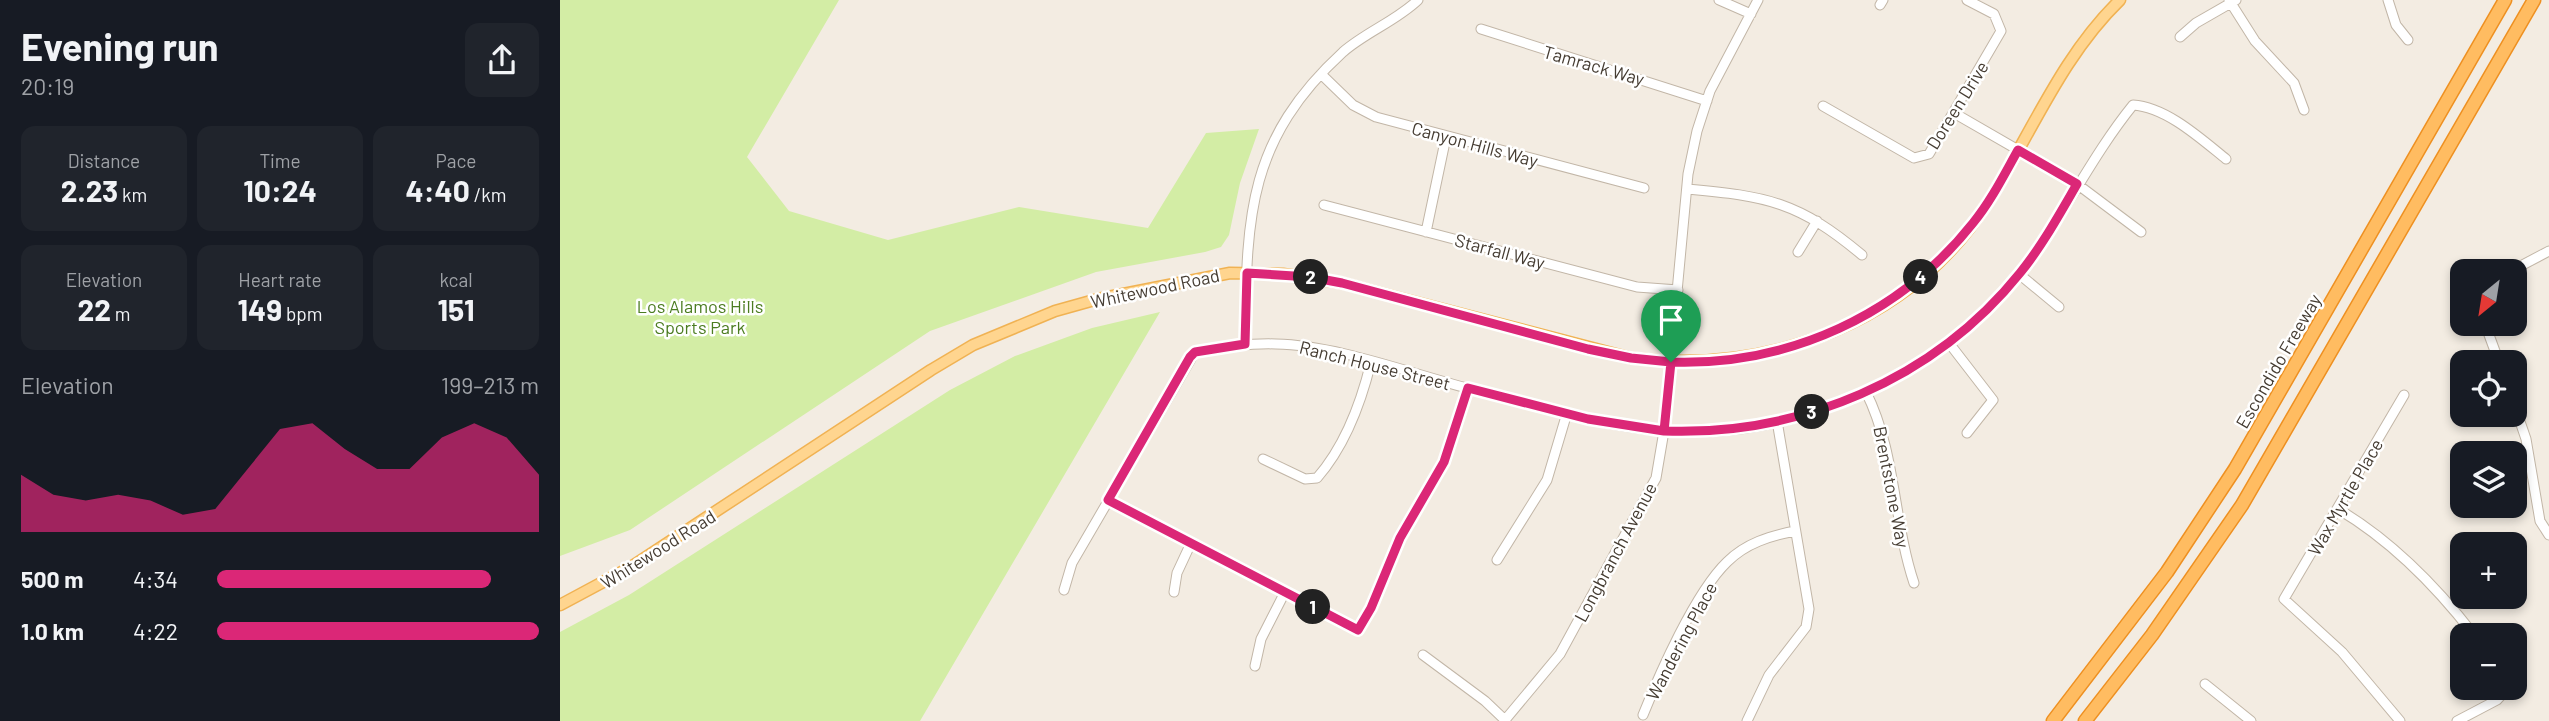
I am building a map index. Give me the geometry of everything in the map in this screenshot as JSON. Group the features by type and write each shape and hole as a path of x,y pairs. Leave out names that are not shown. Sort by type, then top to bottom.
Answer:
{"highway":[{"name":"Escondido Freeway","path":"2053,721 2167,572 2235,469 2505,0"},
{"path":"2085,721 2152,635 2242,505 2534,0"}],"main road":[{"name":"Whitewood Road","path":"560,605 631,567 973,345 1014,326 1098,299 1211,276 1247,273 1310,277 1342,283 1588,349 1631,358 1671,362 1724,361 1772,353 1835,331 1884,304 1921,278 1957,242 1990,200 2083,40 2120,0"}],"street":[{"path":"1245,344 1250,212 1263,165 1278,130 1294,105 1346,50 1418,0"},
{"path":"1719,0 1751,14"},
{"name":"Longbranch Avenue","path":"1505,720 1560,654 1656,478 1664,431 1687,188 1697,131 1727,57 1758,0"},
{"name":"Doreen Drive","path":"1823,106 1914,158 1929,154 2001,31 1994,14 1968,0"},
{"path":"2388,0 2396,25 2407,40"},
{"path":"2180,37 2196,23 2232,1 2255,41 2294,83 2304,110"},
{"name":"Tamrack Way","path":"1481,29 1707,102"},
{"name":"Canyon Hills Way","path":"1321,74 1353,105 1376,117 1446,138 1644,188"},
{"name":"Ranch House Street","path":"1108,500 1190,357 1195,352 1245,344 1307,346 1611,424 1664,431 1717,430 1777,421 1822,409 1899,376 1949,343 1996,300 2019,274 2051,229 2077,184 2133,105 2147,106 2196,135 2226,159"},
{"path":"1954,113 2077,184 2141,232"},
{"path":"1426,232 1446,138"},
{"path":"1687,188 1755,196 1786,205 1829,228 1861,255"},
{"name":"Starfall Way","path":"1324,205 1637,287 1678,290"},
{"path":"1798,252 1817,221"},
{"path":"2527,263 2549,251"},
{"path":"2019,274 2059,307"},
{"path":"1949,343 1993,400 1967,433"},
{"path":"1263,459 1305,479 1317,478 1328,466 1352,419 1364,390 1371,362"},
{"path":"1064,590 1072,563 1108,500 1358,630 1371,608 1400,538 1444,462 1468,388"},
{"name":"Brentstone Way","path":"1866,392 1879,417 1886,441 1902,549 1914,583"},
{"name":"Wax Myrtle Place","path":"2400,721 2342,652 2284,599 2404,395"},
{"path":"1497,560 1547,480 1567,413"},
{"path":"1747,721 1769,675 1806,627 1809,609 1777,421"},
{"path":"2522,427 2540,521 2549,535"},
{"path":"2338,509 2379,538 2418,571 2464,623"},
{"name":"Wandering Place","path":"1643,715 1657,680 1702,596 1726,562 1751,544 1795,531"},
{"path":"1174,593 1177,573 1191,543"},
{"path":"1255,666 1261,639 1285,592"},
{"path":"1423,655 1505,720"},
{"path":"2205,684 2251,721"},
{"path":"2457,721 2497,700"}],"green space":[{"name":"Los Alamos Hills Sports Park","path":"560,0 839,0 747,157 789,211 888,240 1019,207 1148,228 1206,133 1259,129 1240,183 1229,235 1221,247 1096,272 930,331 630,530 560,556"},
{"path":"1160,312 920,721 560,721 560,632 629,595 950,390 1015,356 1092,328"}],"route":[{"path":"1671,362 1664,431 1588,419 1468,388 1444,462 1400,538 1371,608 1358,630 1108,500 1190,357 1195,352 1245,344 1247,273 1283,274 1342,283 1588,349 1631,358 1671,362 1664,431 1743,428 1849,400 1899,376 1949,343 1996,300 2019,274 2051,229 2077,184 2018,150 1990,200 1957,242 1921,278 1863,317 1835,331 1772,353 1714,362 1671,362"}]}
